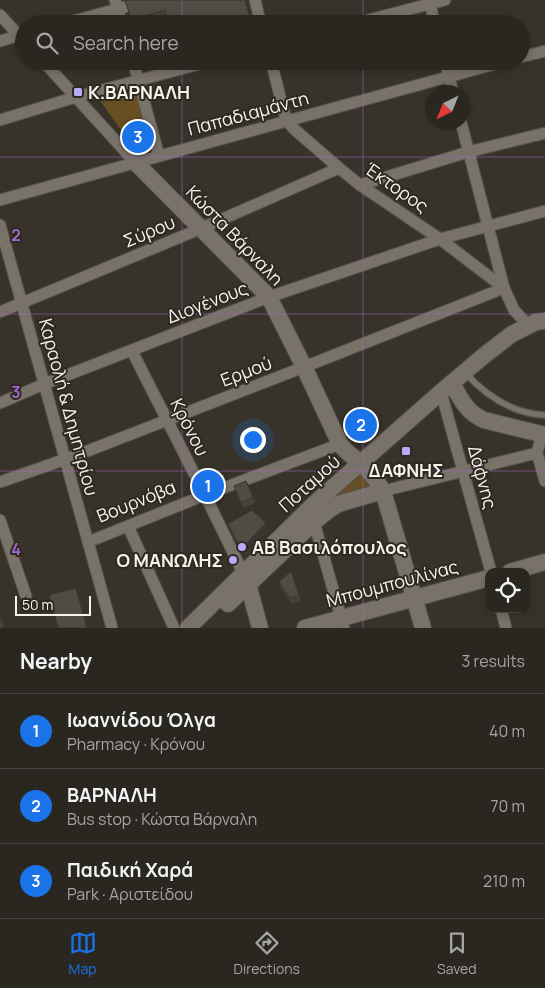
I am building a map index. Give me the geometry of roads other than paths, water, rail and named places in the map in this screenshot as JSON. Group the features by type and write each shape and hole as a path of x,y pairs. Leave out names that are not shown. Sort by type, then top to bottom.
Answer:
{"street":[{"path":"86,15 116,4 151,0"},
{"path":"255,0 259,15"},
{"path":"385,15 430,2 445,0"},
{"path":"430,2 433,15"},
{"path":"0,15 15,30"},
{"path":"0,41 15,38"},
{"path":"530,55 545,51"},
{"name":"Κώστα Βάρναλη","path":"51,70 135,162 269,297 340,444 345,451 375,478 383,491 423,628"},
{"path":"135,70 159,156"},
{"path":"0,120 76,97 178,70"},
{"path":"273,70 287,120"},
{"path":"447,70 451,85"},
{"name":"Παπαδιαμάντη","path":"0,200 472,70"},
{"name":"Έκτορος","path":"287,120 360,185 440,239 504,288 514,310 536,323"},
{"path":"463,130 504,288"},
{"path":"360,185 468,152 545,133"},
{"name":"Σύρου","path":"0,312 202,228 339,168"},
{"name":"Διογένους","path":"0,403 44,384 269,297 440,239 545,211"},
{"name":"Καραολή & Δημητρίου","path":"0,224 2,242 22,304 112,628"},
{"name":"Ερμού","path":"0,482 65,460 504,288"},
{"name":"Ποταμού","path":"204,628 246,578 314,504 499,344 512,334 536,323 539,315 545,308"},
{"name":"Κρόνου","path":"132,351 246,578"},
{"path":"452,383 464,405 477,417 543,435 537,453 545,481"},
{"name":"Δάφνης","path":"452,383 463,472 489,568"},
{"name":"Βουρνόβα","path":"88,542 340,444"},
{"path":"383,491 537,453"},
{"name":"Ποταμού","path":"188,628 330,508 383,491"},
{"path":"0,520 26,596"},
{"path":"314,522 343,623"},
{"path":"128,526 174,628"},
{"path":"524,568 545,562"},
{"path":"246,578 260,628"},
{"name":"Μπουμπουλίνας","path":"306,628 343,623 414,598 485,579"},
{"path":"502,613 506,628"}],"lane":[{"path":"452,383 473,382 513,409 545,415"}],"place":[{"name":"Κ.ΒΑΡΝΑΛΗ","path":"78,92"},
{"name":"Παιδική Χαρά","path":"138,137"},
{"name":"ΒΑΡΝΑΛΗ","path":"361,425"},
{"name":"ΔΑΦΝΗΣ","path":"406,451"},
{"name":"Ιωαννίδου Όλγα","path":"208,486"},
{"name":"ΑΒ Βασιλόπουλος","path":"242,547"},
{"name":"O ΜΑΝΩΛΗΣ","path":"233,560"}]}
